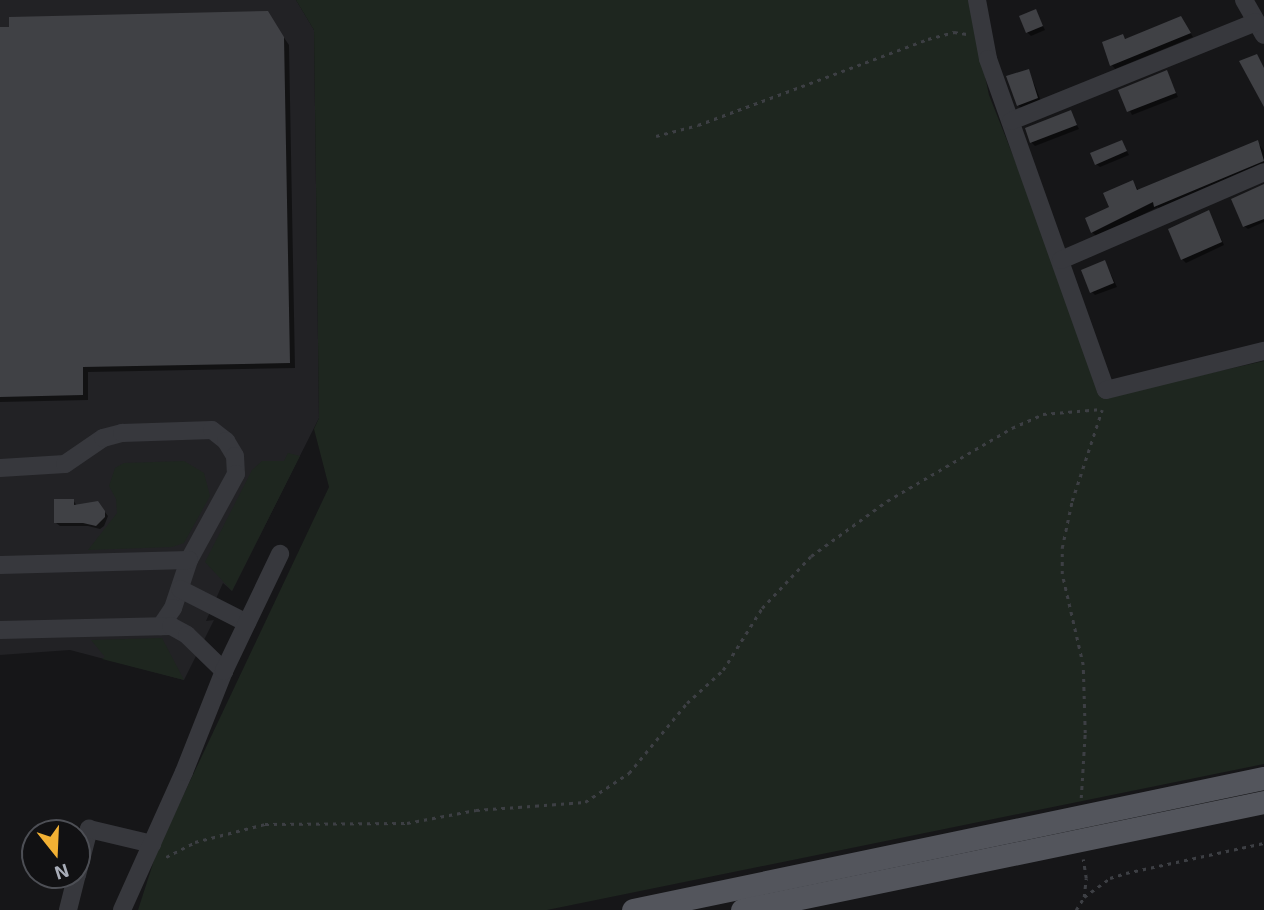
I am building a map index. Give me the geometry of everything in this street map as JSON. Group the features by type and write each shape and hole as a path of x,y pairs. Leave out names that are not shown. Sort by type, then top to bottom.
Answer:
{"main road":[{"path":"633,910 1264,778"},
{"path":"742,910 1264,802"}],"street":[{"path":"977,0 988,59 1106,390 1264,351"},
{"path":"1011,121 1260,28 1244,0"},
{"path":"1061,260 1264,172"},
{"path":"0,468 65,464 103,439 122,433 212,430 231,448 236,474 189,561 173,608 161,626"},
{"path":"122,910 224,671 280,554"},
{"path":"0,565 189,561"},
{"path":"180,589 247,622"},
{"path":"0,629 161,626 179,630 224,671"},
{"path":"91,829 152,844"},
{"path":"68,910 73,889"}],"path":[{"path":"656,136 698,125 928,38 954,32 984,37"},
{"path":"1080,816 1085,733 1083,665 1062,574 1062,548 1072,500 1106,390"},
{"path":"140,869 195,842 265,824 407,823 476,810 585,802 629,773 687,703 723,670 762,608 811,556 887,501 1012,428 1043,414 1102,409"},
{"path":"1076,910 1084,897 1110,878 1264,843"},
{"path":"1082,856 1086,878 1084,897"}],"shaded area":[{"path":"0,0 296,0 314,30 319,418 232,591 223,583 206,621 214,620 184,680 70,650 0,655"},
{"path":"296,0 969,0 989,95 1108,396 1264,361 1264,764 547,910 138,910 157,851 329,487 314,429 319,418 314,30"},
{"path":"288,453 300,456 232,591 205,562 252,470 262,461 284,461"},
{"path":"184,461 204,473 210,496 184,543 172,547 88,550 117,513 116,499 109,486 115,468 124,463"},
{"path":"162,638 184,680 102,659 105,657 91,640"}],"building":[{"path":"1036,9 1043,26 1026,33 1019,16"},
{"path":"268,11 284,37 290,363 83,367 83,395 0,397 0,27 9,27 9,17"},
{"path":"1181,16 1191,33 1110,66 1102,42 1123,34 1125,39"},
{"path":"1257,54 1264,68 1264,107 1239,61"},
{"path":"1029,69 1038,98 1017,106 1006,76"},
{"path":"1167,70 1176,93 1127,112 1118,90"},
{"path":"1071,110 1077,125 1030,143 1025,128"},
{"path":"1122,140 1127,151 1095,165 1090,153"},
{"path":"1258,140 1264,161 1154,207 1153,202 1091,233 1085,218 1109,207 1103,193 1133,180 1137,190"},
{"path":"1264,184 1264,219 1243,227 1231,199"},
{"path":"1209,210 1222,242 1181,260 1168,229"},
{"path":"1105,260 1114,283 1090,293 1081,270"},
{"path":"54,499 74,499 74,505 98,501 105,511 105,517 96,526 54,523"}]}
